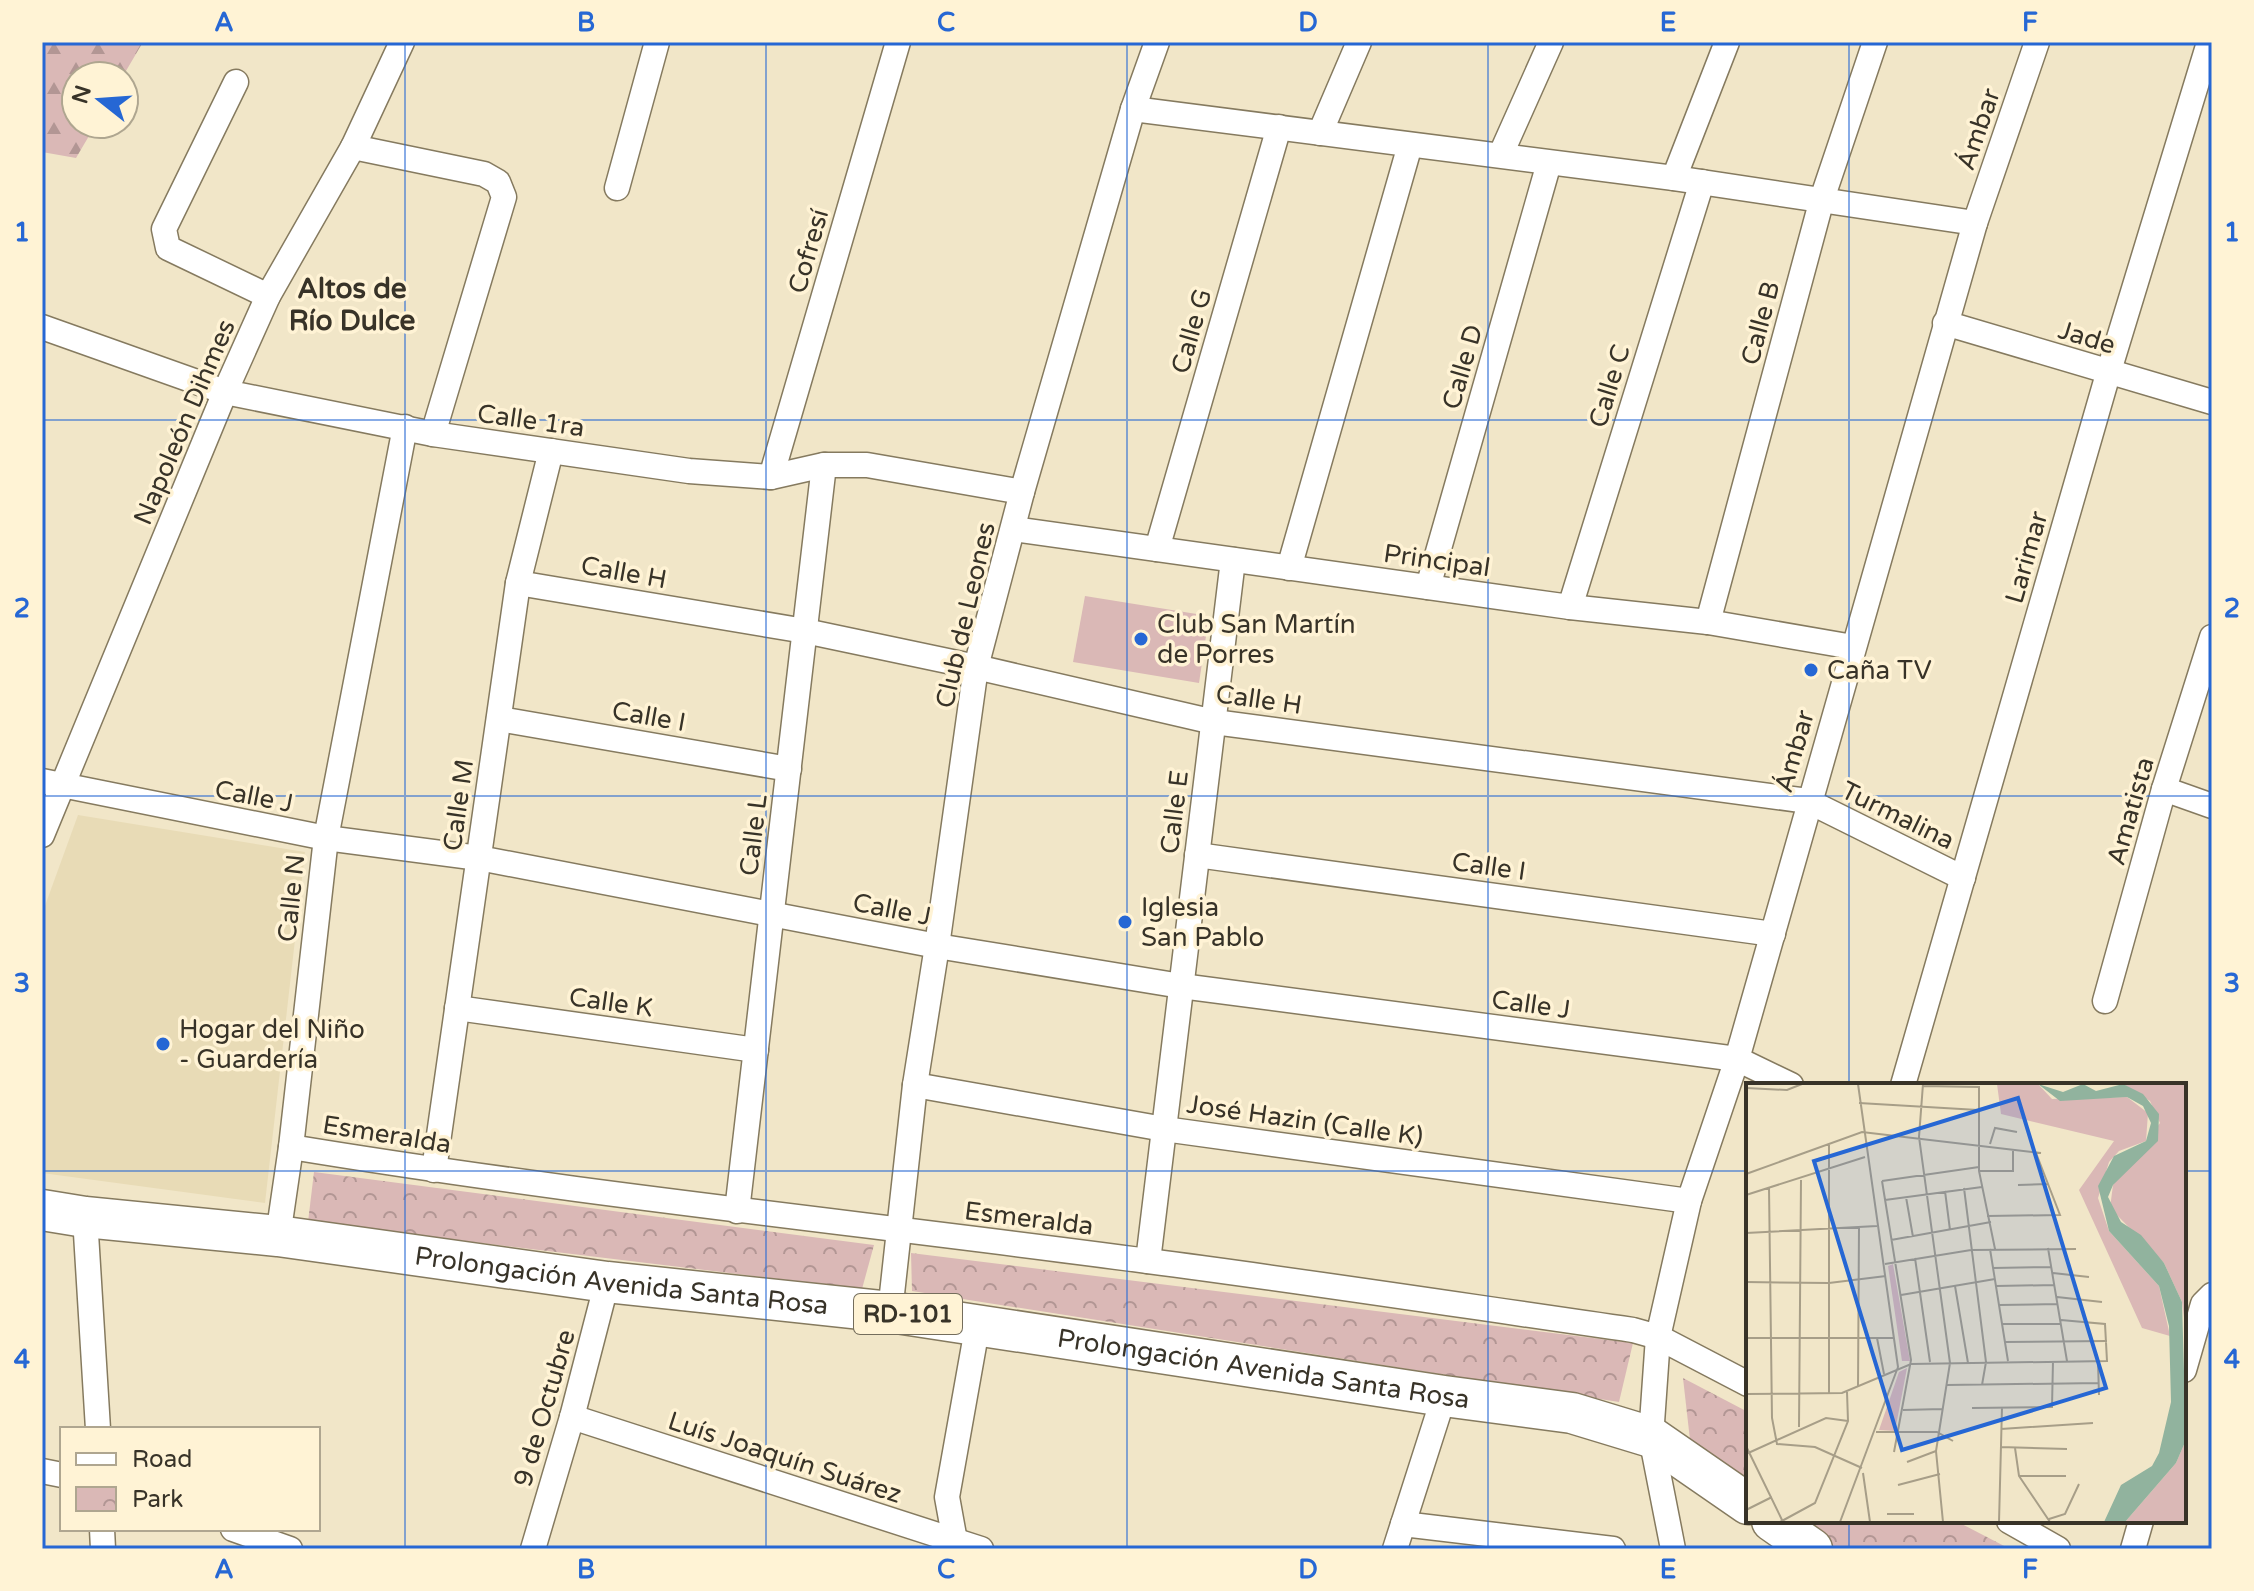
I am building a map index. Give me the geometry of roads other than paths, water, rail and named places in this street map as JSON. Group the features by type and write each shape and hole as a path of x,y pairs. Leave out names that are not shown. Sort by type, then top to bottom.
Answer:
{"main road":[{"name":"Prolongación Avenida Santa Rosa","path":"42,1210 278,1236 607,1282 978,1323 1572,1413 1651,1437 1746,1503"},
{"path":"1775,1523 1812,1549"}],"street":[{"name":"Napoleón Dihmes","path":"42,835 52,784 268,296 353,147 402,42"},
{"path":"617,188 657,42"},
{"name":"Cofresí","path":"771,477 898,42"},
{"name":"Club de Leones","path":"890,1312 915,1085 976,667 1022,492 1133,109 1157,42"},
{"path":"1320,133 1359,42"},
{"path":"1501,154 1551,42"},
{"path":"1674,178 1727,42"},
{"name":"Calle B","path":"1708,622 1822,199 1875,42"},
{"name":"Ámbar","path":"1673,1549 1651,1437 1658,1337 1689,1201 1737,1059 1975,223 2037,42"},
{"name":"Larimar","path":"1904,1083 2204,45"},
{"path":"236,82 164,229 168,248 268,296"},
{"path":"1133,109 1501,154 1975,223"},
{"name":"Calle G","path":"1157,549 1279,127"},
{"path":"1289,568 1410,145"},
{"path":"353,147 484,174 498,182 504,197 433,434"},
{"name":"Calle D","path":"1428,587 1549,163"},
{"name":"Calle C","path":"1570,607 1702,182"},
{"name":"Jade","path":"1945,323 2108,374 2212,402"},
{"name":"Calle 1ra","path":"42,327 225,392 433,434 689,471 771,477 824,465 867,465 1022,492"},
{"name":"Calle N","path":"278,1236 326,838 405,427"},
{"name":"Calle M","path":"434,1170 518,583 551,451"},
{"name":"Calle L","path":"737,1211 824,465"},
{"name":"Principal","path":"1014,529 1570,607 1708,622 1853,647"},
{"name":"Calle E","path":"1148,1261 1233,560"},
{"name":"Calle H","path":"518,583 805,631 1214,722 1808,801"},
{"name":"Amatista","path":"2105,1001 2164,789 2212,637"},
{"name":"Calle I","path":"499,719 789,769"},
{"name":"Calle J","path":"52,784 326,838 479,858 937,946 1181,986 1737,1059 1787,1083"},
{"path":"2164,789 2212,806"},
{"name":"Turmalina","path":"1808,801 1963,878"},
{"name":"Calle I","path":"1197,855 1773,934"},
{"name":"Calle K","path":"457,1008 756,1050"},
{"name":"José Hazin (Calle K)","path":"915,1085 1164,1129 1689,1201"},
{"name":"Esmeralda","path":"291,1147 434,1170 1148,1261 1618,1328 1658,1337 1746,1383"},
{"path":"85,1217 98,1427"},
{"name":"9 de Octubre","path":"533,1549 607,1282"},
{"path":"2186,1363 2203,1300"},
{"path":"954,1545 947,1497 978,1323"},
{"path":"1395,1549 1444,1396"},
{"name":"Luís Joaquín Suárez","path":"572,1417 954,1545 981,1549"},
{"path":"2012,1523 2058,1549"},
{"path":"2133,1549 2140,1523"},
{"path":"1403,1524 1613,1549"},
{"path":"239,1531 290,1549"}],"place":[{"name":"Club San Martín de Porres","path":"1141,639"},
{"name":"Caña TV","path":"1811,670"},
{"name":"Iglesia San Pablo","path":"1125,922"},
{"name":"Hogar del Niño - Guardería","path":"163,1044"}],"district":[{"name":"Altos de Río Dulce","path":"352,304"}]}
